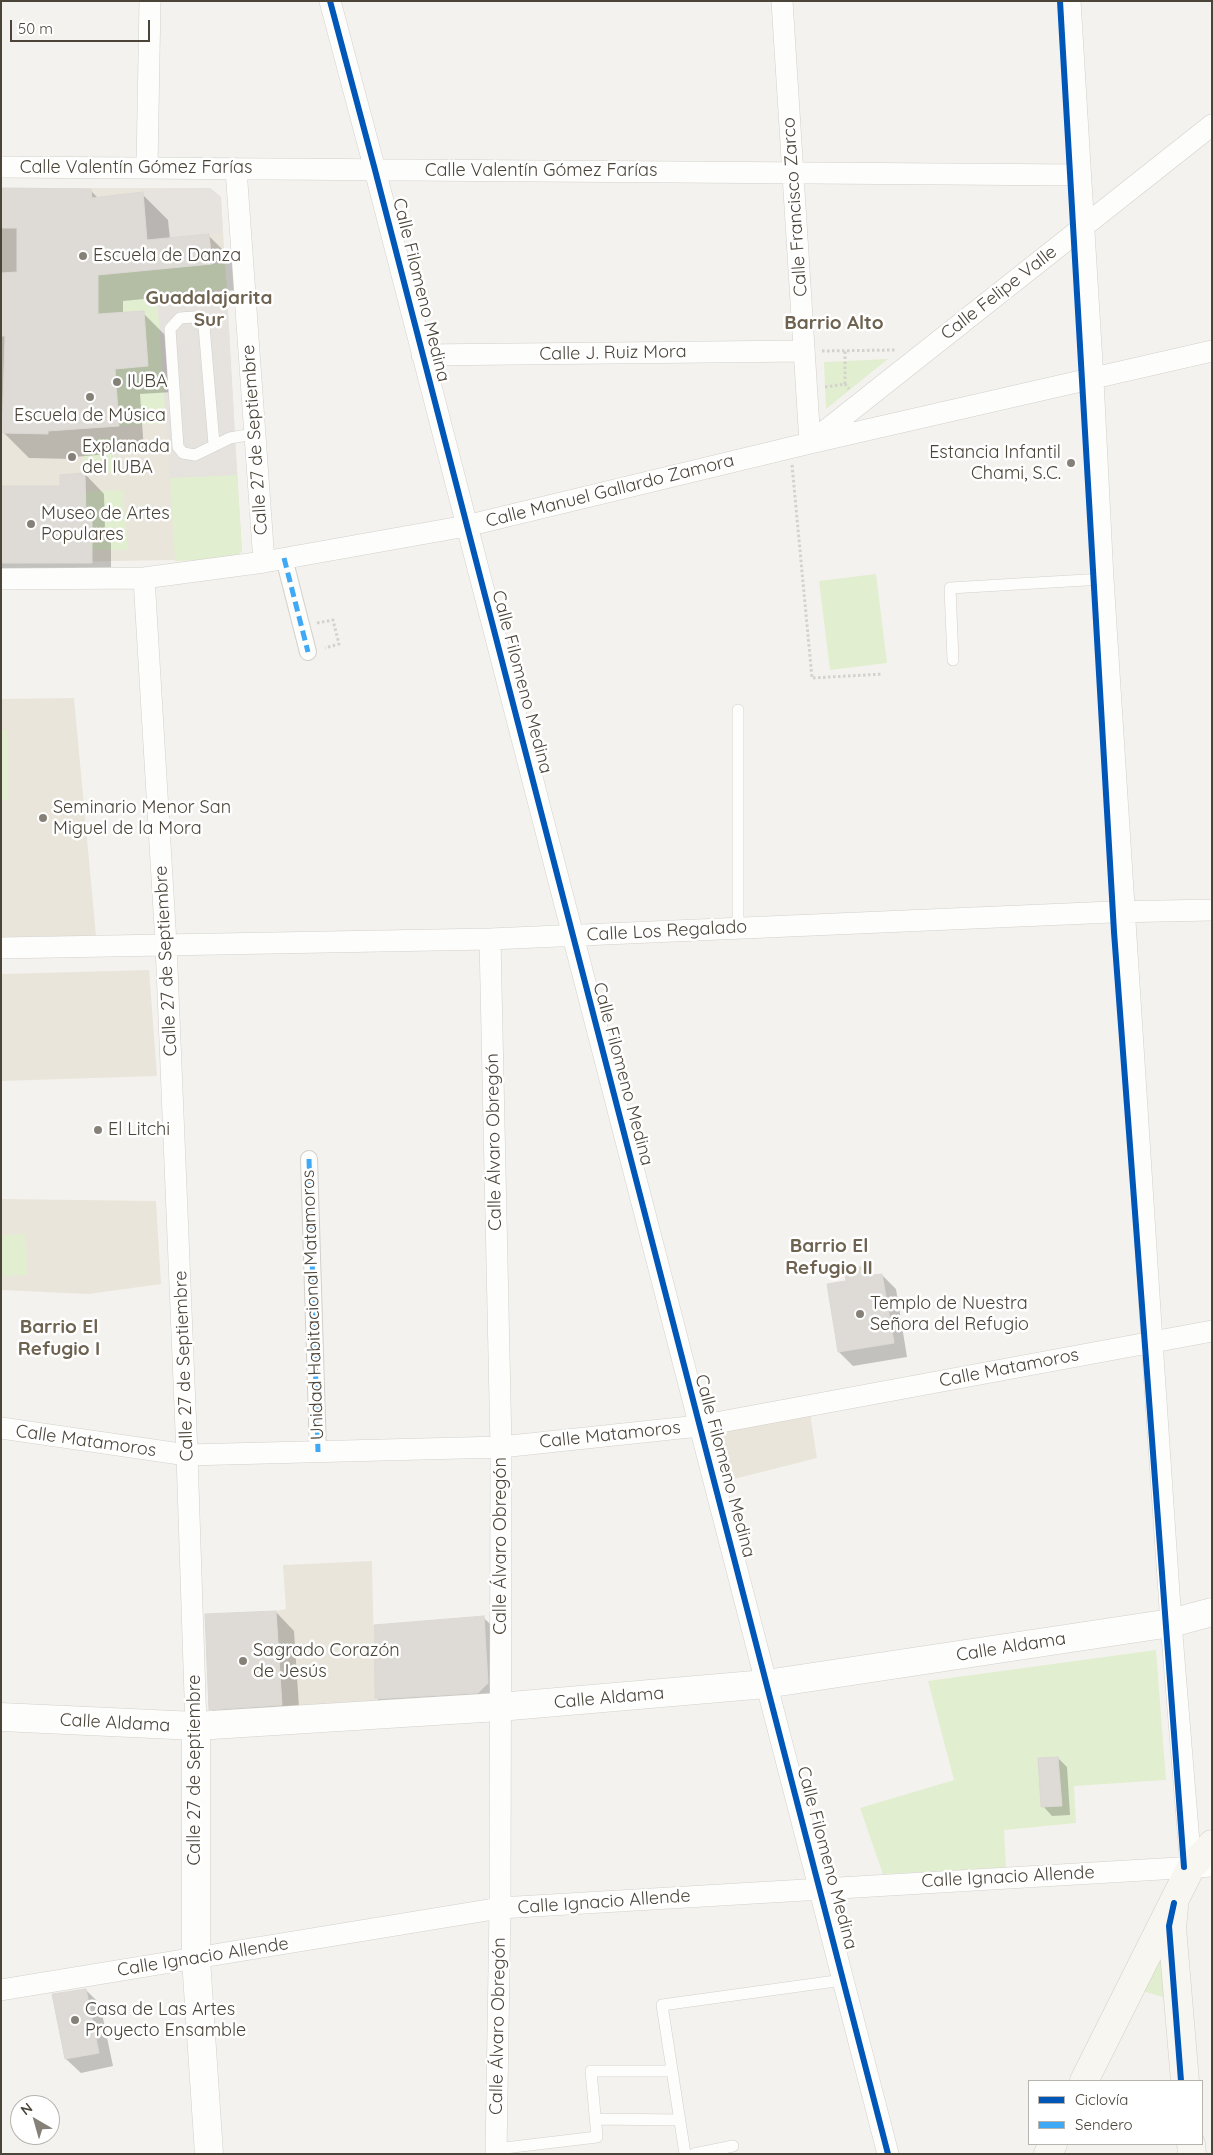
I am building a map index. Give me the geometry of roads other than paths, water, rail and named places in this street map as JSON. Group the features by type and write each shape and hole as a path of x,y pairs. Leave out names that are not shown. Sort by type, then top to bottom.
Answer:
{"main road":[{"path":"1085,2080 1170,1918 1202,1867 1212,1844"},
{"path":"1170,1918 1185,2080"}],"street":[{"path":"147,168 150,1"},
{"name":"Calle Filomeno Medina","path":"330,1 888,2154"},
{"name":"Calle Francisco Zarco","path":"782,1 807,389 800,445"},
{"path":"1070,1 1094,380 1103,578 1171,1623 1202,1867"},
{"name":"Calle Felipe Valle","path":"800,445 861,403 1212,125"},
{"name":"Calle Valentín Gómez Farías","path":"1,167 1080,175"},
{"name":"Calle 27 de Septiembre","path":"236,169 253,434 274,560"},
{"name":"Calle J. Ruiz Mora","path":"422,355 804,351"},
{"name":"Calle Manuel Gallardo Zamora","path":"1,579 144,578 274,560 466,526 800,445 1094,380 1212,351"},
{"path":"274,560 302,627 308,652"},
{"name":"Calle 27 de Septiembre","path":"144,578 166,944 196,1726 196,1958 209,2154"},
{"name":"Calle Los Regalado","path":"1,948 490,939 1125,911 1212,910"},
{"name":"Calle Álvaro Obregón","path":"490,939 501,1447 500,1908 496,2151"},
{"name":"Unidad Habitacional Matamoros","path":"309,1159 318,1452"},
{"name":"Calle Matamoros","path":"1,1428 187,1455 501,1447 699,1426 1212,1332"},
{"name":"Calle Aldama","path":"1,1718 196,1726 499,1707 766,1684 1171,1623 1212,1612"},
{"name":"Calle Ignacio Allende","path":"1,1990 500,1908 1202,1867"}],"lane":[{"path":"214,444 204,326 201,321 194,317 180,318 170,328 178,447 183,453 195,455 214,444 230,438 253,434"},
{"path":"953,660 950,588 1103,578"},
{"path":"738,710 738,927"},
{"path":"685,2154 662,2005 843,1980"},
{"path":"496,2151 597,2137 591,2071 672,2071"},
{"path":"596,2119 680,2120"},
{"path":"694,2154 733,2146"}],"place":[{"name":"Escuela de Danza","path":"83,256"},
{"name":"IUBA","path":"117,382"},
{"name":"Escuela de Música","path":"90,397"},
{"name":"Explanada del IUBA","path":"72,457"},
{"name":"Estancia Infantil Chami, S.C.","path":"1071,463"},
{"name":"Museo de Artes Populares","path":"31,524"},
{"name":"Seminario Menor San Miguel de la Mora","path":"43,818"},
{"name":"El Litchi","path":"98,1130"},
{"name":"Templo de Nuestra Señora del Refugio","path":"860,1314"},
{"name":"Sagrado Corazón de Jesús","path":"243,1661"},
{"name":"Casa de Las Artes Proyecto Ensamble","path":"75,2020"}],"district":[{"name":"Guadalajarita Sur","path":"209,309"},
{"name":"Barrio Alto","path":"834,323"},
{"name":"Barrio El Refugio II","path":"829,1257"},
{"name":"Barrio El Refugio I","path":"59,1338"}]}
